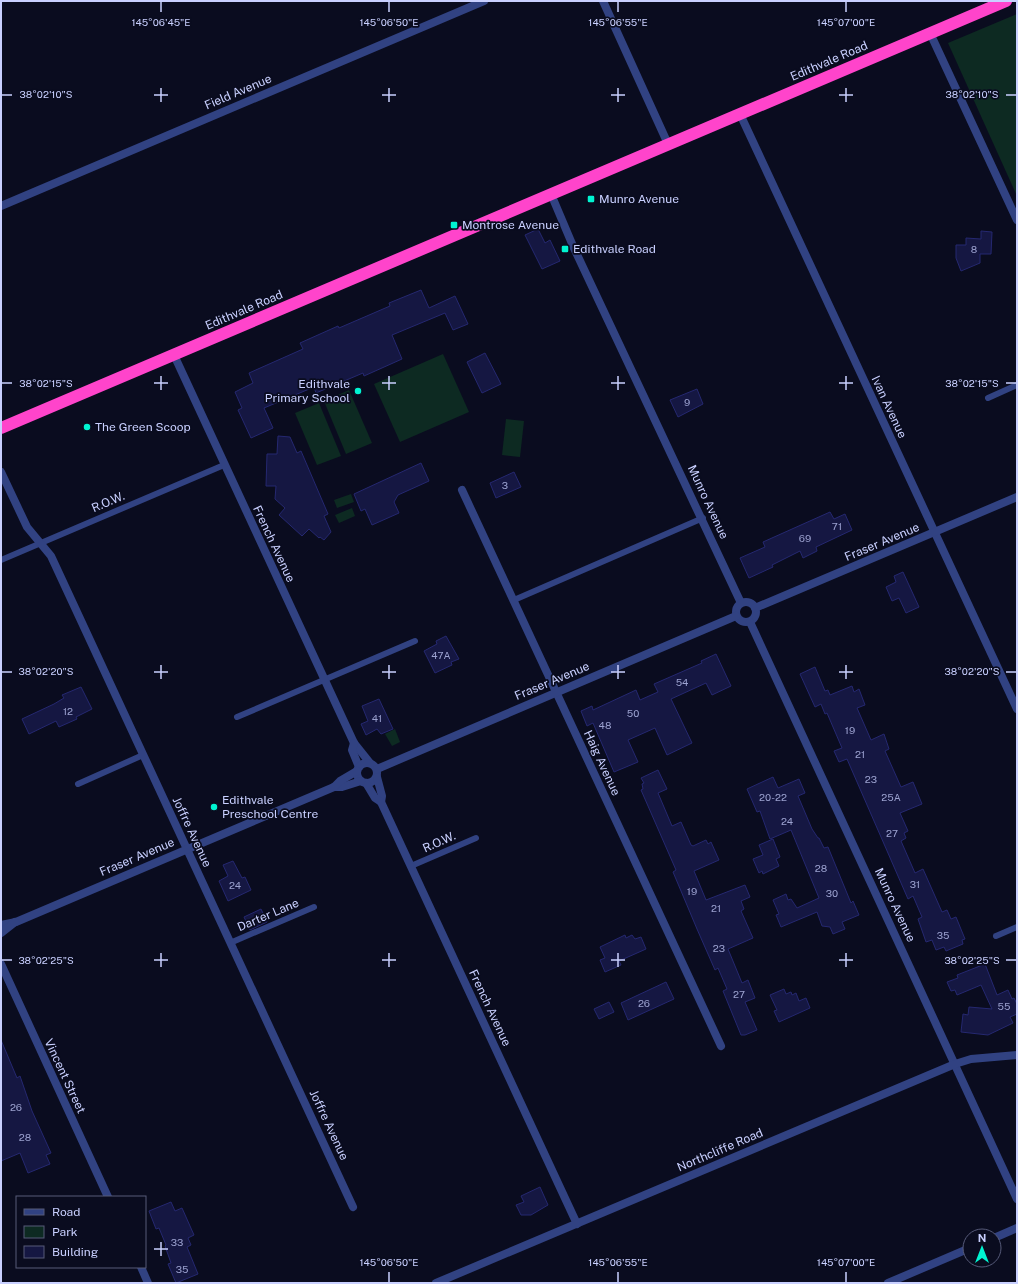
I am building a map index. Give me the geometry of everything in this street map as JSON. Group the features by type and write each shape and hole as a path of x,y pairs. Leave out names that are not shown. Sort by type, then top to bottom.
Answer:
{"highway":[{"name":"Edithvale Road","path":"1,428 1006,1"}],"street":[{"name":"Field Avenue","path":"1,206 484,1"},
{"path":"603,1 668,144"},
{"path":"930,33 1017,220"},
{"name":"Ivan Avenue","path":"740,114 1017,709"},
{"name":"Munro Avenue","path":"552,194 588,277 703,518 741,603"},
{"name":"French Avenue","path":"174,355 354,744 370,763"},
{"name":"Joffre Avenue","path":"1,472 27,527 51,556 354,1207"},
{"name":"Haig Avenue","path":"462,490 514,600 555,693 721,1046"},
{"name":"Fraser Avenue","path":"755,608 1017,497"},
{"path":"749,602 755,608 755,617 750,622 741,622 736,616 736,609 741,603 749,602"},
{"name":"Fraser Avenue","path":"377,773 555,693 736,616"},
{"name":"Munro Avenue","path":"750,622 1017,1198"},
{"name":"French Avenue","path":"354,744 352,750 358,769"},
{"path":"364,763 370,763 377,773 374,781 363,782 358,769 364,763"},
{"name":"Fraser Avenue","path":"1,925 16,922 334,787 358,769"},
{"name":"French Avenue","path":"377,773 382,796 381,802"},
{"name":"Fraser Avenue","path":"334,787 342,787 363,782"},
{"name":"French Avenue","path":"363,782 375,798 381,802 577,1224"},
{"name":"Fraser Avenue","path":"1,933 16,922"},
{"name":"Vincent Street","path":"1,964 108,1196"},
{"name":"Northcliffe Road","path":"436,1283 955,1064 971,1059 1017,1055"},
{"path":"1002,1235 1017,1228"},
{"path":"888,1283 962,1251"},
{"path":"141,1268 148,1283"}],"lane":[{"path":"988,398 1017,385"},
{"name":"R.O.W.","path":"1,560 224,465"},
{"path":"514,600 703,518"},
{"path":"237,717 415,641"},
{"path":"78,784 144,755"},
{"name":"R.O.W.","path":"411,866 476,838"},
{"name":"Darter Lane","path":"230,943 314,907"},
{"path":"996,936 1017,927"}],"green space":[{"path":"1017,14 1017,196 948,43"},
{"path":"443,354 469,412 400,442 374,384"},
{"path":"349,390 372,443 346,454 324,401"},
{"path":"319,403 341,456 317,465 295,413"},
{"path":"506,419 524,421 520,457 502,455"},
{"path":"351,494 354,502 337,508 334,500"},
{"path":"352,508 355,516 339,523 335,515"},
{"path":"395,729 400,742 392,746 385,734"}],"building":[{"path":"538,229 545,243 550,240 560,261 542,269 525,235"},
{"path":"981,231 992,232 991,254 980,254 980,263 961,271 956,258 956,245 966,245 966,238 981,239"},
{"path":"421,290 429,308 455,296 468,324 453,330 445,313 392,335 402,359 364,376 363,373 316,393 314,387 264,408 273,428 251,438 238,410 242,408 235,392 253,383 249,373 303,349 300,343 338,326 339,328 390,306 389,303"},
{"path":"485,353 501,384 482,393 467,362"},
{"path":"697,389 703,404 678,417 670,400"},
{"path":"278,436 290,437 297,453 301,451 328,514 324,516 331,532 324,540 320,537 319,538 309,529 302,536 279,515 285,508 275,499 276,486 266,486 267,454 277,454"},
{"path":"421,463 429,481 398,495 394,502 399,513 372,525 365,509 361,511 354,494"},
{"path":"514,472 521,487 496,498 490,483"},
{"path":"830,512 834,519 845,514 852,530 816,547 817,551 803,558 800,551 772,565 773,567 749,578 740,558 765,547 763,542"},
{"path":"903,572 919,607 906,613 899,598 892,601 886,587 896,582 894,576"},
{"path":"446,636 459,659 451,662 452,665 435,673 424,651 437,644 436,641"},
{"path":"716,654 731,686 712,695 706,683 671,699 692,743 667,755 655,728 628,740 638,762 614,772 593,723 587,726 581,711 592,706 593,710 636,690 640,700 658,692 654,684 702,663 701,661"},
{"path":"815,667 825,691 828,690 830,695 852,686 854,692 859,689 865,705 857,708 871,740 884,734 889,749 885,751 901,787 913,782 922,804 900,813 908,831 904,833 906,838 901,841 915,873 923,869 942,912 947,910 951,919 956,917 965,939 962,940 963,944 946,951 944,947 936,950 932,940 926,942 918,919 922,917 913,896 908,899 847,759 839,762 834,751 842,748 827,713 825,714 821,704 815,707 800,674"},
{"path":"81,687 92,709 76,717 77,719 59,727 56,721 29,734 22,719 54,704 64,698 62,695"},
{"path":"379,699 393,729 381,734 377,729 366,735 361,724 368,721 362,706"},
{"path":"658,770 667,789 658,793 672,826 681,822 691,845 693,846 706,840 708,844 711,842 719,860 694,871 706,900 745,885 750,897 741,901 744,909 741,911 753,938 728,949 742,983 748,980 755,998 745,1002 757,1030 745,1035 741,1035 723,991 727,989 718,968 715,970 697,929 673,872 676,870 641,790 643,789 642,784 644,783 641,778"},
{"path":"773,777 778,788 799,779 805,793 798,796 812,829 824,848 828,847 851,903 853,901 859,915 842,922 845,929 833,934 830,927 822,926 817,912 781,927 776,915 779,914 773,900 786,894 788,900 791,899 797,908 819,898 791,830 770,839 760,811 757,812 747,789"},
{"path":"773,839 780,857 776,859 779,866 763,874 762,871 759,873 753,859 763,855 759,845"},
{"path":"233,861 242,878 245,877 251,890 228,901 219,881 228,876 223,865"},
{"path":"261,909 267,922 250,930 244,917"},
{"path":"625,935 626,938 632,935 635,939 641,937 646,949 619,961 621,965 605,972 600,960 605,958 600,947"},
{"path":"985,964 997,995 1008,990 1012,999 1014,998 1017,1004 1017,1014 1010,1017 1013,1023 988,1035 961,1032 963,1014 968,1015 969,1007 992,1009 981,985 957,995 955,990 951,991 947,982 958,978 957,975"},
{"path":"666,982 674,999 628,1020 621,1003"},
{"path":"784,989 786,994 791,992 792,995 796,993 799,1001 806,998 810,1008 779,1022 774,1011 777,1010 770,995"},
{"path":"609,1002 614,1012 599,1019 594,1009"},
{"path":"1,1040 17,1078 20,1076 32,1111 51,1153 46,1155 50,1164 28,1173 20,1153 1,1161"},
{"path":"540,1187 548,1205 531,1215 521,1215 516,1205 524,1202 521,1196"},
{"path":"171,1202 175,1211 182,1208 194,1235 188,1238 191,1245 187,1247 198,1274 176,1283 168,1264 171,1263 165,1246 166,1245 159,1228 156,1229 149,1211"}],"place":[{"name":"Munro Avenue","path":"591,199"},
{"name":"Montrose Avenue","path":"454,225"},
{"name":"Edithvale Road","path":"565,249"},
{"name":"Edithvale Primary School","path":"358,391"},
{"name":"The Green Scoop","path":"87,427"},
{"name":"Edithvale Preschool Centre","path":"214,807"}]}
